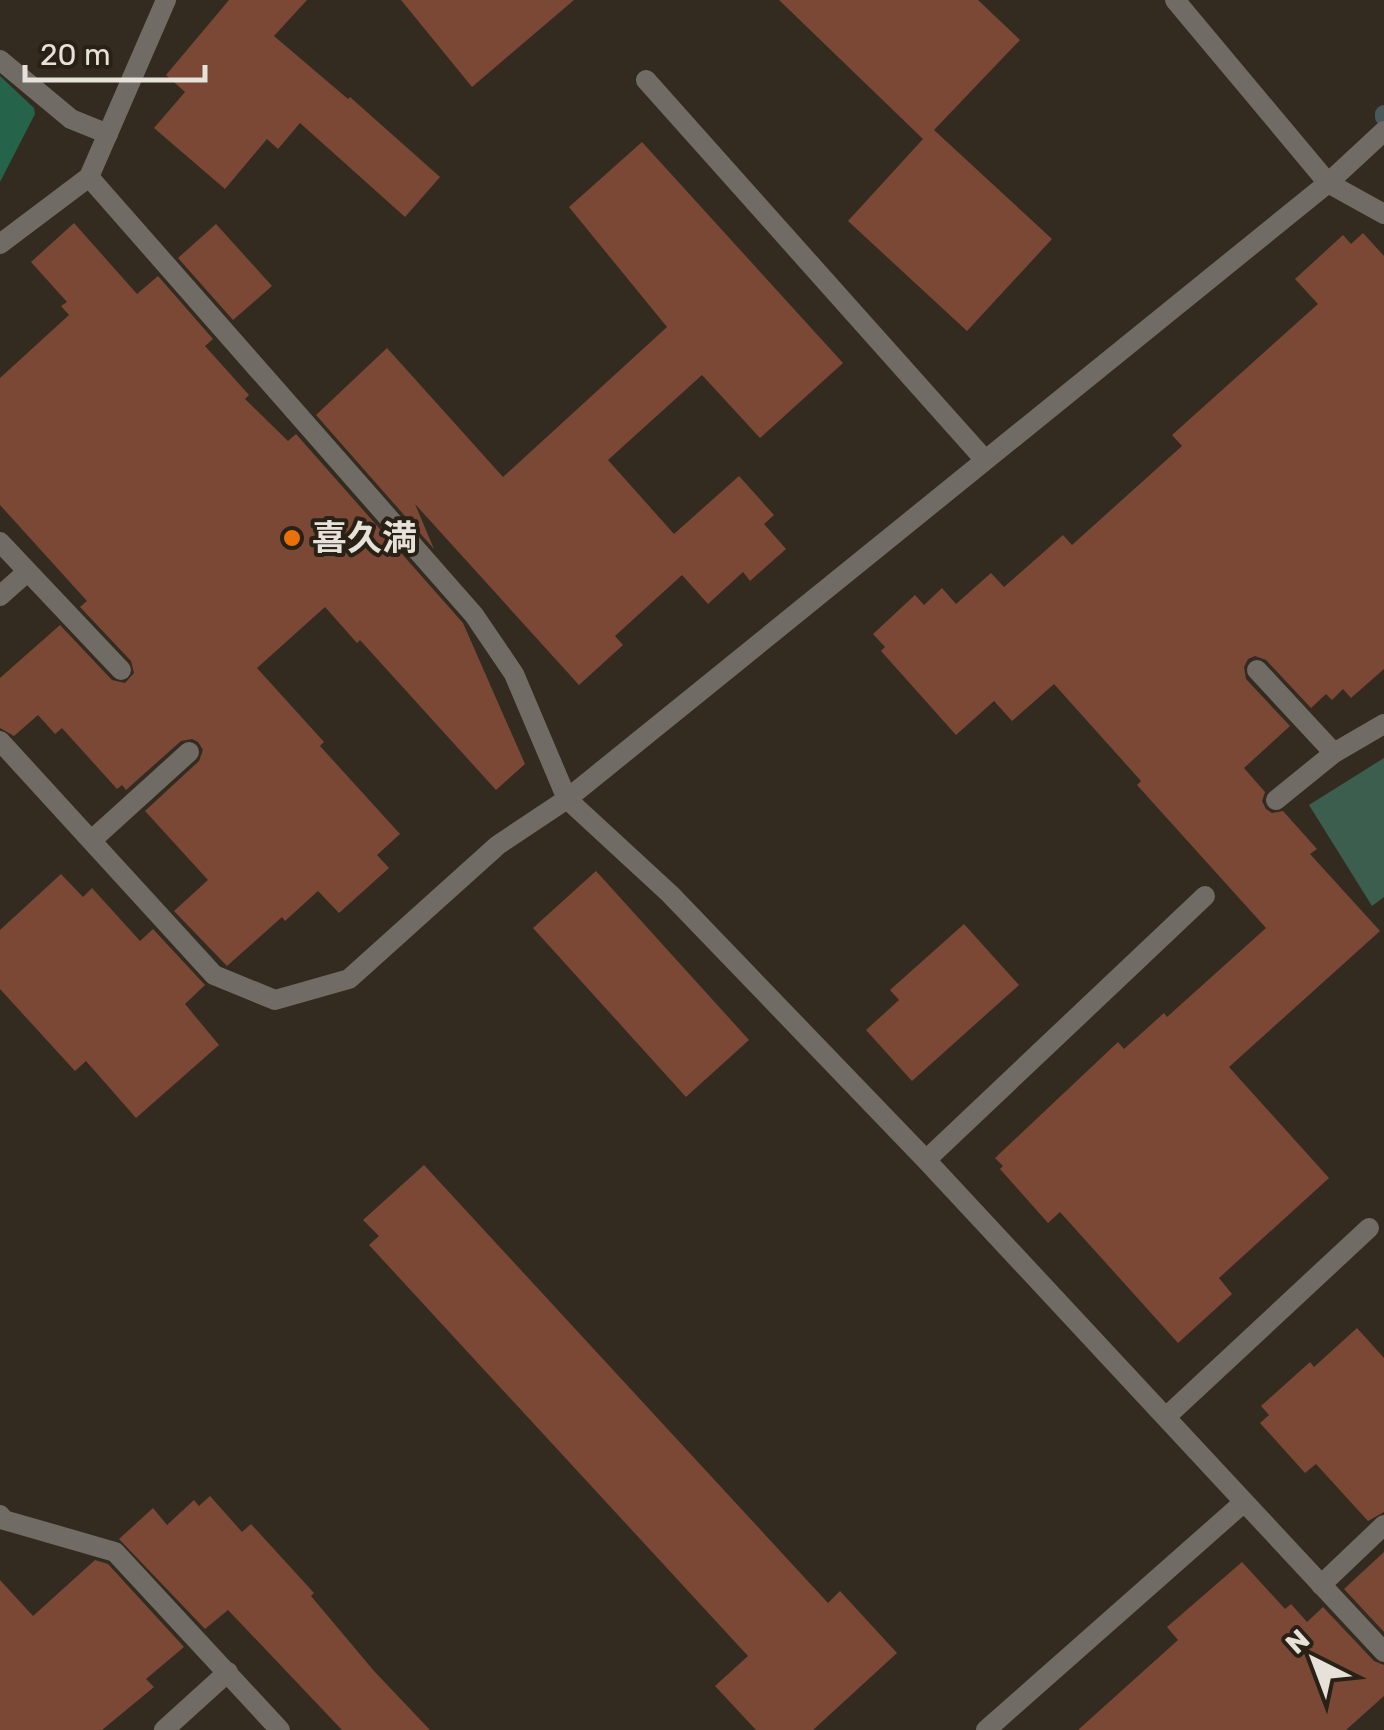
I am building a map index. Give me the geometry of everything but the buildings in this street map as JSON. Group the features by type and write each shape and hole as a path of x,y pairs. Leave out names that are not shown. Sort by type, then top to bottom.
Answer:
{"street":[{"path":"0,244 89,177 166,0"},
{"path":"1174,0 1328,182 1384,214"},
{"path":"0,60 71,119 108,134"},
{"path":"646,80 985,460"},
{"path":"0,741 214,975 275,1000 350,979 498,845 567,799 1328,182 1384,131"},
{"path":"89,177 474,615 514,674 567,799 670,894 926,1160 1384,1652"},
{"path":"0,542 121,670"},
{"path":"0,596 27,572"},
{"path":"1258,670 1334,753"},
{"path":"1276,800 1334,753 1384,724"},
{"path":"92,840 190,752"},
{"path":"926,1160 1206,896"},
{"path":"1166,1417 1370,1228"},
{"path":"986,1730 1243,1502"},
{"path":"0,1515 4,1520 115,1552 280,1730"},
{"path":"1321,1585 1384,1525"},
{"path":"164,1730 228,1672"}],"green space":[{"path":"0,76 34,108 35,114 0,182"},
{"path":"1384,758 1384,897 1372,906 1309,805"}],"place":[{"name":"喜久満","path":"292,538"}]}
